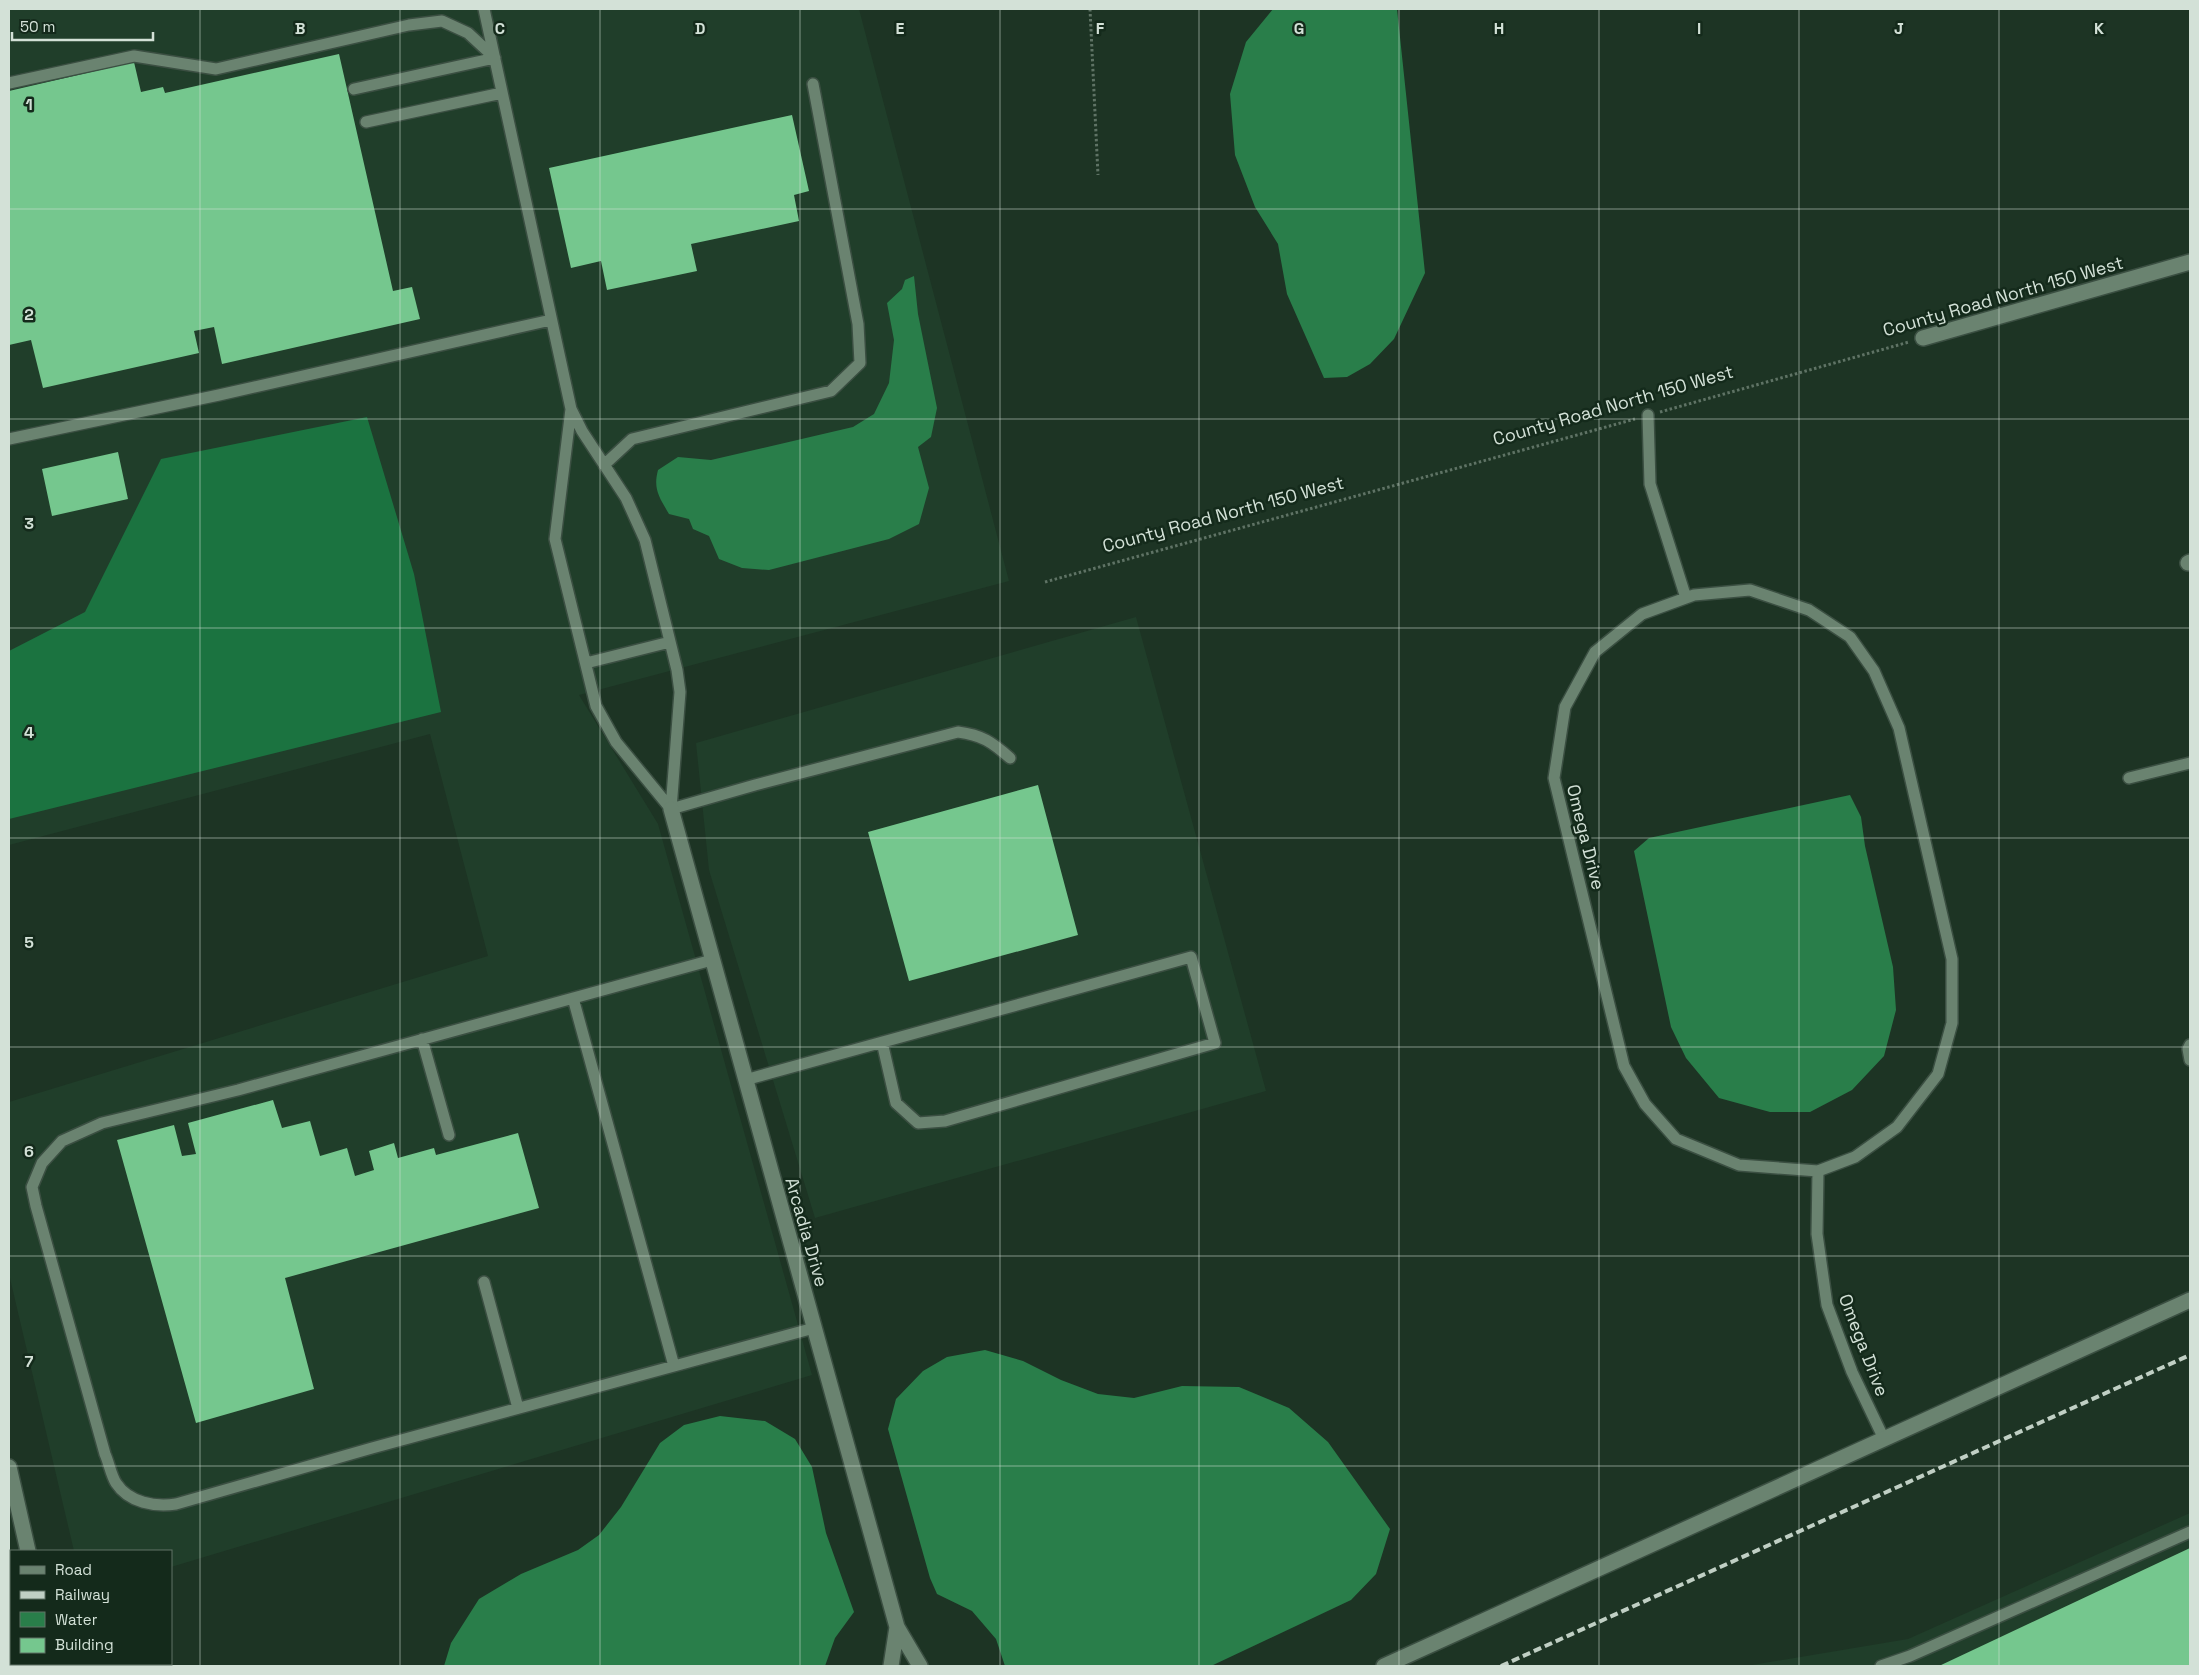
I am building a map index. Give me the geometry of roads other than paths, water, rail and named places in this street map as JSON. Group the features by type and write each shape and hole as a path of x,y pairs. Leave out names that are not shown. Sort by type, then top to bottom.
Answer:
{"street":[{"name":"County Road North 150 West","path":"1923,338 2190,262"},
{"name":"Arcadia Drive","path":"671,809 898,1627 891,1666"},
{"path":"1384,1666 2190,1300"},
{"path":"9,1467 28,1550"},
{"path":"898,1627 920,1666"}],"lane":[{"path":"484,9 571,409 582,431 626,498 645,540 677,670 680,692 671,809"},
{"path":"9,83 134,56 216,69 409,26 442,21 468,33 494,58"},
{"path":"354,89 494,58"},
{"path":"604,465 632,439 831,391 860,363 858,324 813,84"},
{"path":"366,122 502,93"},
{"path":"9,438 219,395 551,320"},
{"path":"571,409 555,539 596,706 616,742 671,809"},
{"path":"1648,415 1650,484 1686,598"},
{"name":"Omega Drive","path":"1750,590 1808,610 1850,637 1874,671 1899,728 1952,959 1952,1023 1938,1074 1897,1126 1855,1157 1818,1171 1739,1165 1676,1139 1645,1104 1624,1066 1554,778 1565,707 1595,652 1642,614 1694,595 1750,590"},
{"path":"586,663 670,642"},
{"path":"671,809 754,785 958,732 975,734 994,743 1010,758"},
{"path":"2129,778 2190,763"},
{"path":"745,1080 882,1042 1191,957 1215,1043 945,1121 918,1123 896,1103 882,1042"},
{"path":"712,960 238,1090 102,1123 62,1141 42,1163 32,1187 36,1206 105,1454 117,1484 136,1501 160,1506 176,1504 518,1408 814,1328"},
{"path":"572,998 674,1366"},
{"path":"422,1039 449,1135"},
{"path":"2190,1045 2188,1049 2190,1060"},
{"name":"Omega Drive","path":"1818,1171 1817,1234 1828,1305 1852,1372 1884,1439"},
{"path":"484,1282 518,1408"},
{"path":"1881,1666 1910,1656 2190,1532"}],"water":[{"path":"1273,9 1397,9 1425,273 1394,339 1370,364 1347,377 1324,378 1287,294 1278,244 1255,207 1235,155 1230,94 1246,42"},
{"path":"914,276 918,314 937,408 931,437 918,447 929,488 919,524 889,539 769,570 742,568 719,559 709,536 693,529 689,519 669,514 658,493 656,482 658,470 678,457 711,460 853,427 874,414 889,383 894,340 887,303 902,289 905,280"},
{"path":"1850,795 1861,817 1865,846 1893,967 1896,1010 1884,1056 1852,1090 1810,1112 1770,1112 1719,1098 1686,1058 1671,1027 1634,851 1649,838"},
{"path":"985,1350 1023,1361 1061,1380 1098,1394 1134,1398 1182,1386 1239,1387 1289,1408 1328,1442 1390,1529 1376,1574 1351,1600 1211,1666 1005,1666 996,1639 972,1611 937,1594 930,1578 888,1429 896,1399 923,1371 947,1357"},
{"path":"720,1416 765,1421 795,1439 812,1467 826,1533 854,1612 835,1638 825,1666 444,1666 451,1643 479,1599 521,1574 578,1550 599,1535 621,1507 660,1443 684,1425"}],"railway":[{"path":"1501,1666 2190,1355"}]}
